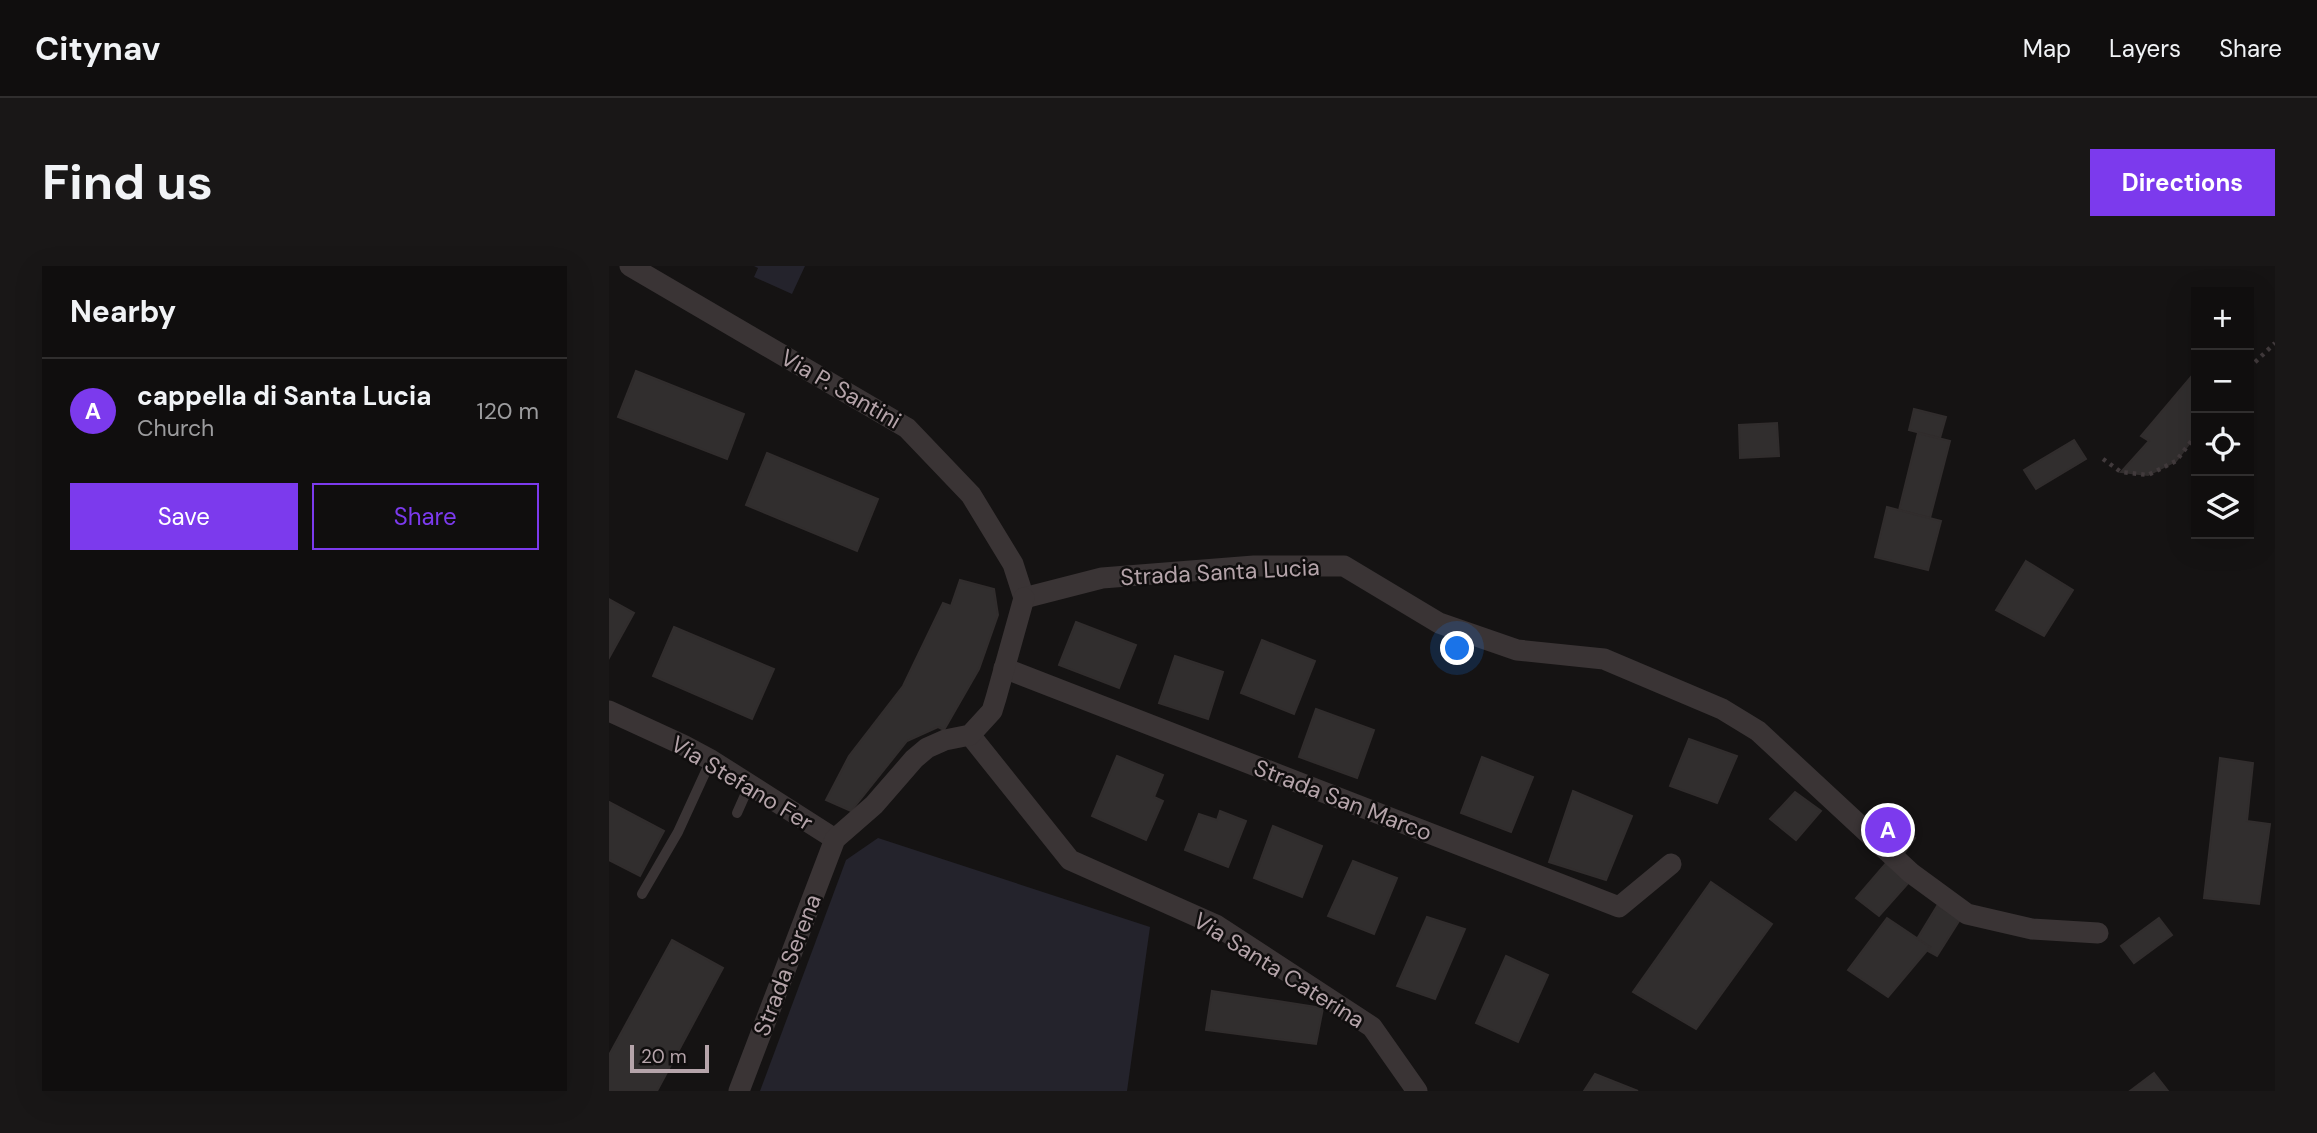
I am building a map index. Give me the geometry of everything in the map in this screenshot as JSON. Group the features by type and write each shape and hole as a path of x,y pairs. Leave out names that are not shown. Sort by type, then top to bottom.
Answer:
{"street":[{"name":"Via P. Santini","path":"630,266 907,428 971,495 1013,564 1024,598"},
{"name":"Strada Santa Lucia","path":"1024,598 1102,578 1254,566 1344,566 1439,623 1517,650 1604,659 1722,709 1758,731 1911,873 1967,915 2032,929 2098,933"},
{"path":"835,839 874,805 927,748 945,740 970,735 992,711 1024,598"},
{"name":"Strada San Marco","path":"1004,668 1619,907 1671,864"},
{"name":"Via Stefano Fer","path":"609,711 711,760 835,839"},
{"name":"Via Santa Caterina","path":"970,735 1070,860 1216,925 1372,1027 1417,1091"},
{"name":"Strada Serena","path":"739,1091 835,839"}],"lane":[{"path":"642,894 678,832 711,760"},
{"path":"737,813 749,786"}],"path":[{"path":"2254,360 2275,343"},
{"path":"2103,459 2120,472 2148,475 2176,461 2191,442"}],"shaded area":[{"path":"754,266 805,266 792,294 754,277 758,268"},
{"path":"878,838 1150,927 1127,1091 760,1091 846,860"}],"building":[{"path":"636,371 744,414 727,459 618,417"},
{"path":"2191,377 2191,442 2176,461 2148,475 2121,472 2149,441 2141,436"},
{"path":"1914,409 1946,417 1940,438 1909,430"},
{"path":"1777,423 1779,456 1740,458 1739,425"},
{"path":"1918,433 1950,441 1930,518 1899,510"},
{"path":"2074,440 2086,459 2036,489 2024,470"},
{"path":"767,453 878,499 857,551 746,505"},
{"path":"1887,507 1941,521 1928,570 1875,557"},
{"path":"2026,561 2073,590 2044,636 1996,610"},
{"path":"960,580 994,589 998,615 979,669 944,730 938,727 907,741 851,811 826,800 849,756 903,686 943,603 951,606"},
{"path":"609,599 634,613 609,658"},
{"path":"1076,622 1136,645 1119,688 1059,665"},
{"path":"674,627 774,669 752,719 653,676"},
{"path":"1262,640 1315,661 1294,714 1241,693"},
{"path":"1175,656 1223,672 1208,719 1159,703"},
{"path":"1316,709 1374,730 1357,778 1299,757"},
{"path":"1689,739 1737,756 1717,803 1670,786"},
{"path":"1117,756 1163,775 1154,797 1163,801 1146,840 1092,816"},
{"path":"1482,757 1533,777 1511,832 1461,813"},
{"path":"2220,758 2253,763 2247,821 2270,824 2259,904 2204,898"},
{"path":"1573,791 1632,816 1606,880 1549,862"},
{"path":"1795,792 1821,811 1796,840 1770,819"},
{"path":"609,802 664,831 640,876 609,860"},
{"path":"1877,809 1915,838 1901,858 1862,822"},
{"path":"1220,811 1246,821 1228,867 1185,850 1199,814 1217,820"},
{"path":"1273,826 1322,846 1302,897 1254,878"},
{"path":"1353,861 1397,878 1374,934 1328,916"},
{"path":"1888,861 1910,881 1879,916 1856,898"},
{"path":"1711,882 1772,924 1696,1029 1633,992"},
{"path":"1937,906 1961,918 1937,956 1928,951 1930,947 1917,939"},
{"path":"1427,917 1465,929 1435,999 1397,986"},
{"path":"1887,918 1930,947 1888,997 1848,970"},
{"path":"2159,918 2172,935 2134,963 2121,946"},
{"path":"672,940 723,968 657,1091 609,1091 609,1055"},
{"path":"1506,956 1548,975 1518,1042 1476,1023"},
{"path":"1212,991 1323,1008 1316,1044 1206,1030"},
{"path":"2154,1073 2168,1091 2130,1091"},
{"path":"1595,1074 1638,1091 1584,1091"}],"place":[{"name":"cappella di Santa Lucia","path":"1888,830"}]}
